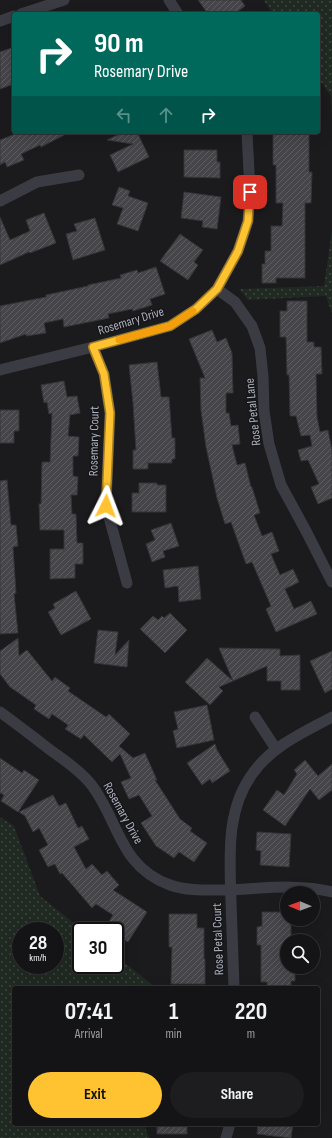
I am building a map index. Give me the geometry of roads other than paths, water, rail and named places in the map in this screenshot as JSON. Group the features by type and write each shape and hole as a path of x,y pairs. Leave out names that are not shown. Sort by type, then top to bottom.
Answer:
{"street":[{"path":"27,12 64,0"},
{"path":"169,0 177,12"},
{"path":"0,21 12,17"},
{"name":"Rosemary Drive","path":"0,370 170,326 196,309 217,289 238,251 248,221 250,192 247,134"},
{"path":"0,201 37,182 79,175"},
{"name":"Rose Petal Lane","path":"217,289 235,302 252,326 260,348 263,376 264,411 269,444 281,484 332,582"},
{"name":"Rosemary Court","path":"93,347 104,374 110,413 106,506 127,583"},
{"name":"Rosemary Drive","path":"0,712 72,766 90,782 101,799 126,849 137,864 152,876 169,885 201,890 303,888 332,892"},
{"path":"255,717 276,749"},
{"path":"231,890 231,829 236,805 244,786 253,773 276,749 332,717"},
{"name":"Rose Petal Court","path":"231,890 234,986"},
{"path":"226,1138 229,1126"}]}
